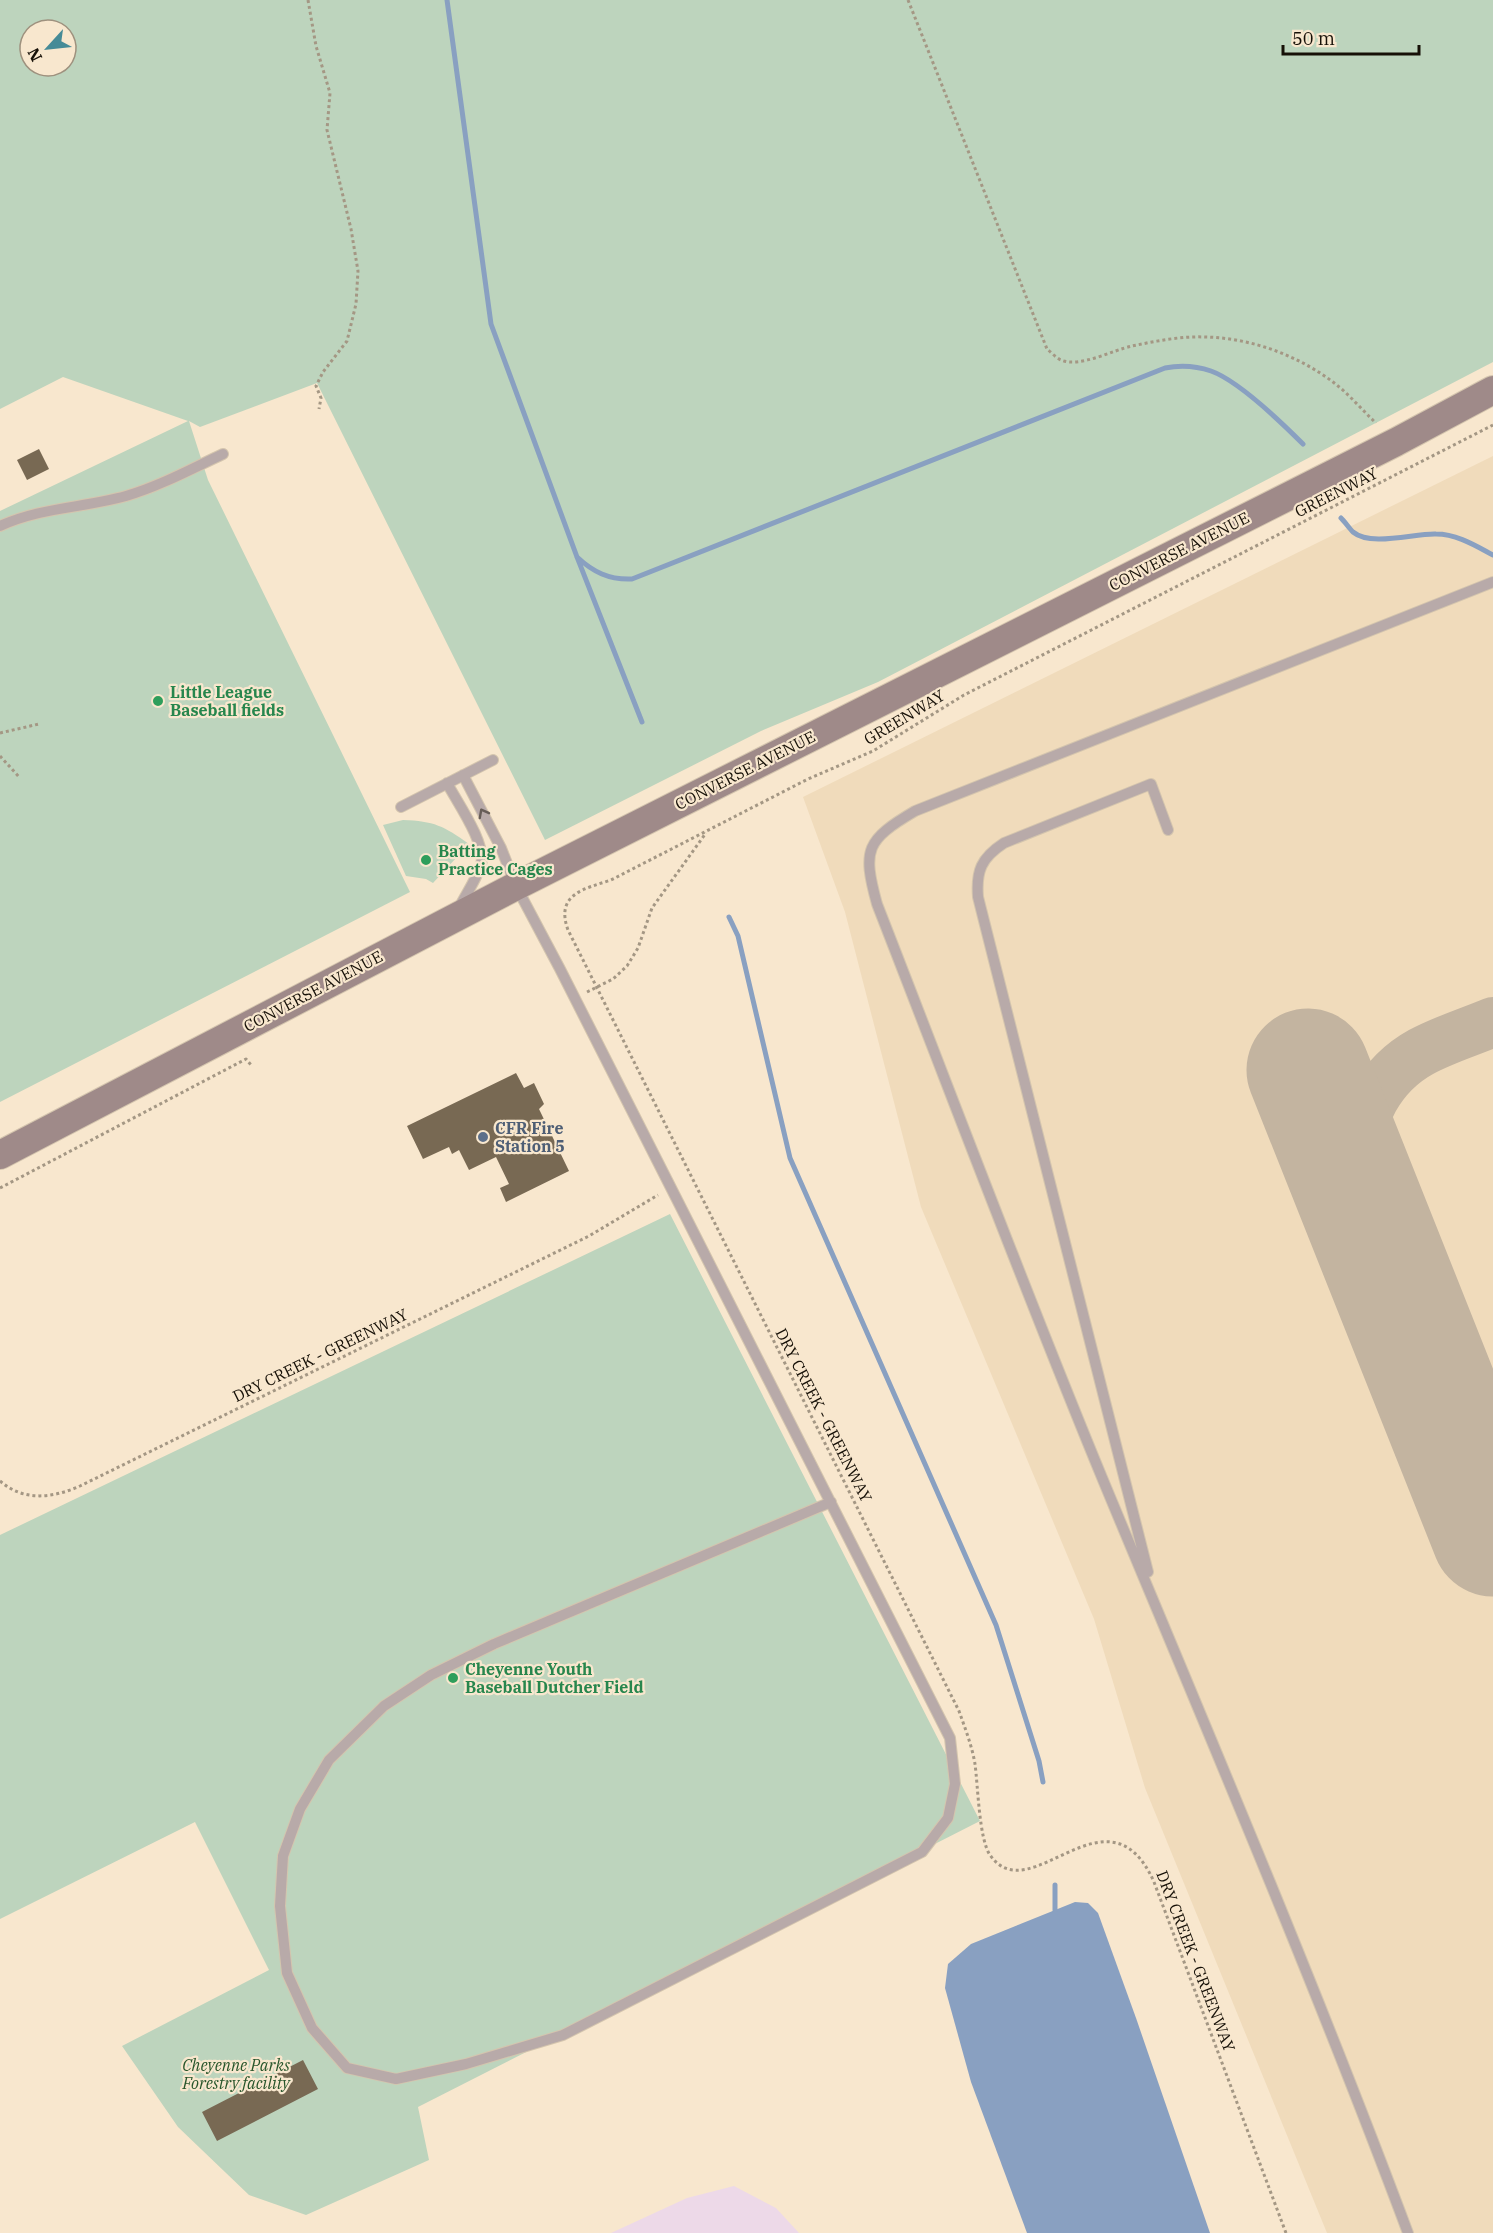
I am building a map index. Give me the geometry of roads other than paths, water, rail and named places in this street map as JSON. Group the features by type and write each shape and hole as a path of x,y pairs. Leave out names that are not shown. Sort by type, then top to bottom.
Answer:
{"main road":[{"name":"CONVERSE AVENUE","path":"0,1155 516,885 1386,448 1493,390"}],"lane":[{"path":"0,526 52,509 124,496 146,489 223,454"},
{"path":"1408,2233 1348,2073 1093,1454 877,904 870,879 870,851 876,838 887,828 915,811 1493,582"},
{"path":"401,807 493,760"},
{"path":"463,775 501,848 516,885 575,998 831,1502 950,1738 955,1785 948,1818 922,1852 563,2035 466,2064 396,2079 347,2068 312,2028 287,1972 280,1906 283,1856 300,1809 329,1760 384,1706 431,1675 494,1644 831,1502"},
{"path":"447,783 479,846 481,862 454,917"},
{"path":"1157,1608 978,897 977,880 982,864 991,851 1004,843 1151,784 1168,830"}],"water":[{"path":"1075,1902 1088,1903 1098,1913 1210,2233 1027,2233 971,2082 945,1988 948,1964 971,1944"}],"waterway":[{"path":"447,0 491,324 577,557 642,722"},
{"path":"577,557 602,574 632,579 1171,367 1200,368 1222,376 1260,403 1303,444"},
{"path":"1341,518 1353,532 1361,536 1382,539 1427,534 1451,536 1493,555"},
{"path":"729,917 738,936 790,1158 996,1625 1039,1761 1043,1782"},
{"path":"1055,1885 1055,1910"}],"place":[{"name":"Little League Baseball fields","path":"158,701"},
{"name":"Batting Practice Cages","path":"426,860"},
{"name":"CFR Fire Station 5","path":"483,1137"},
{"name":"Cheyenne Youth Baseball Dutcher Field","path":"453,1678"}],"park label":[{"name":"Cheyenne Parks Forestry facility","path":"236,2074"}]}
